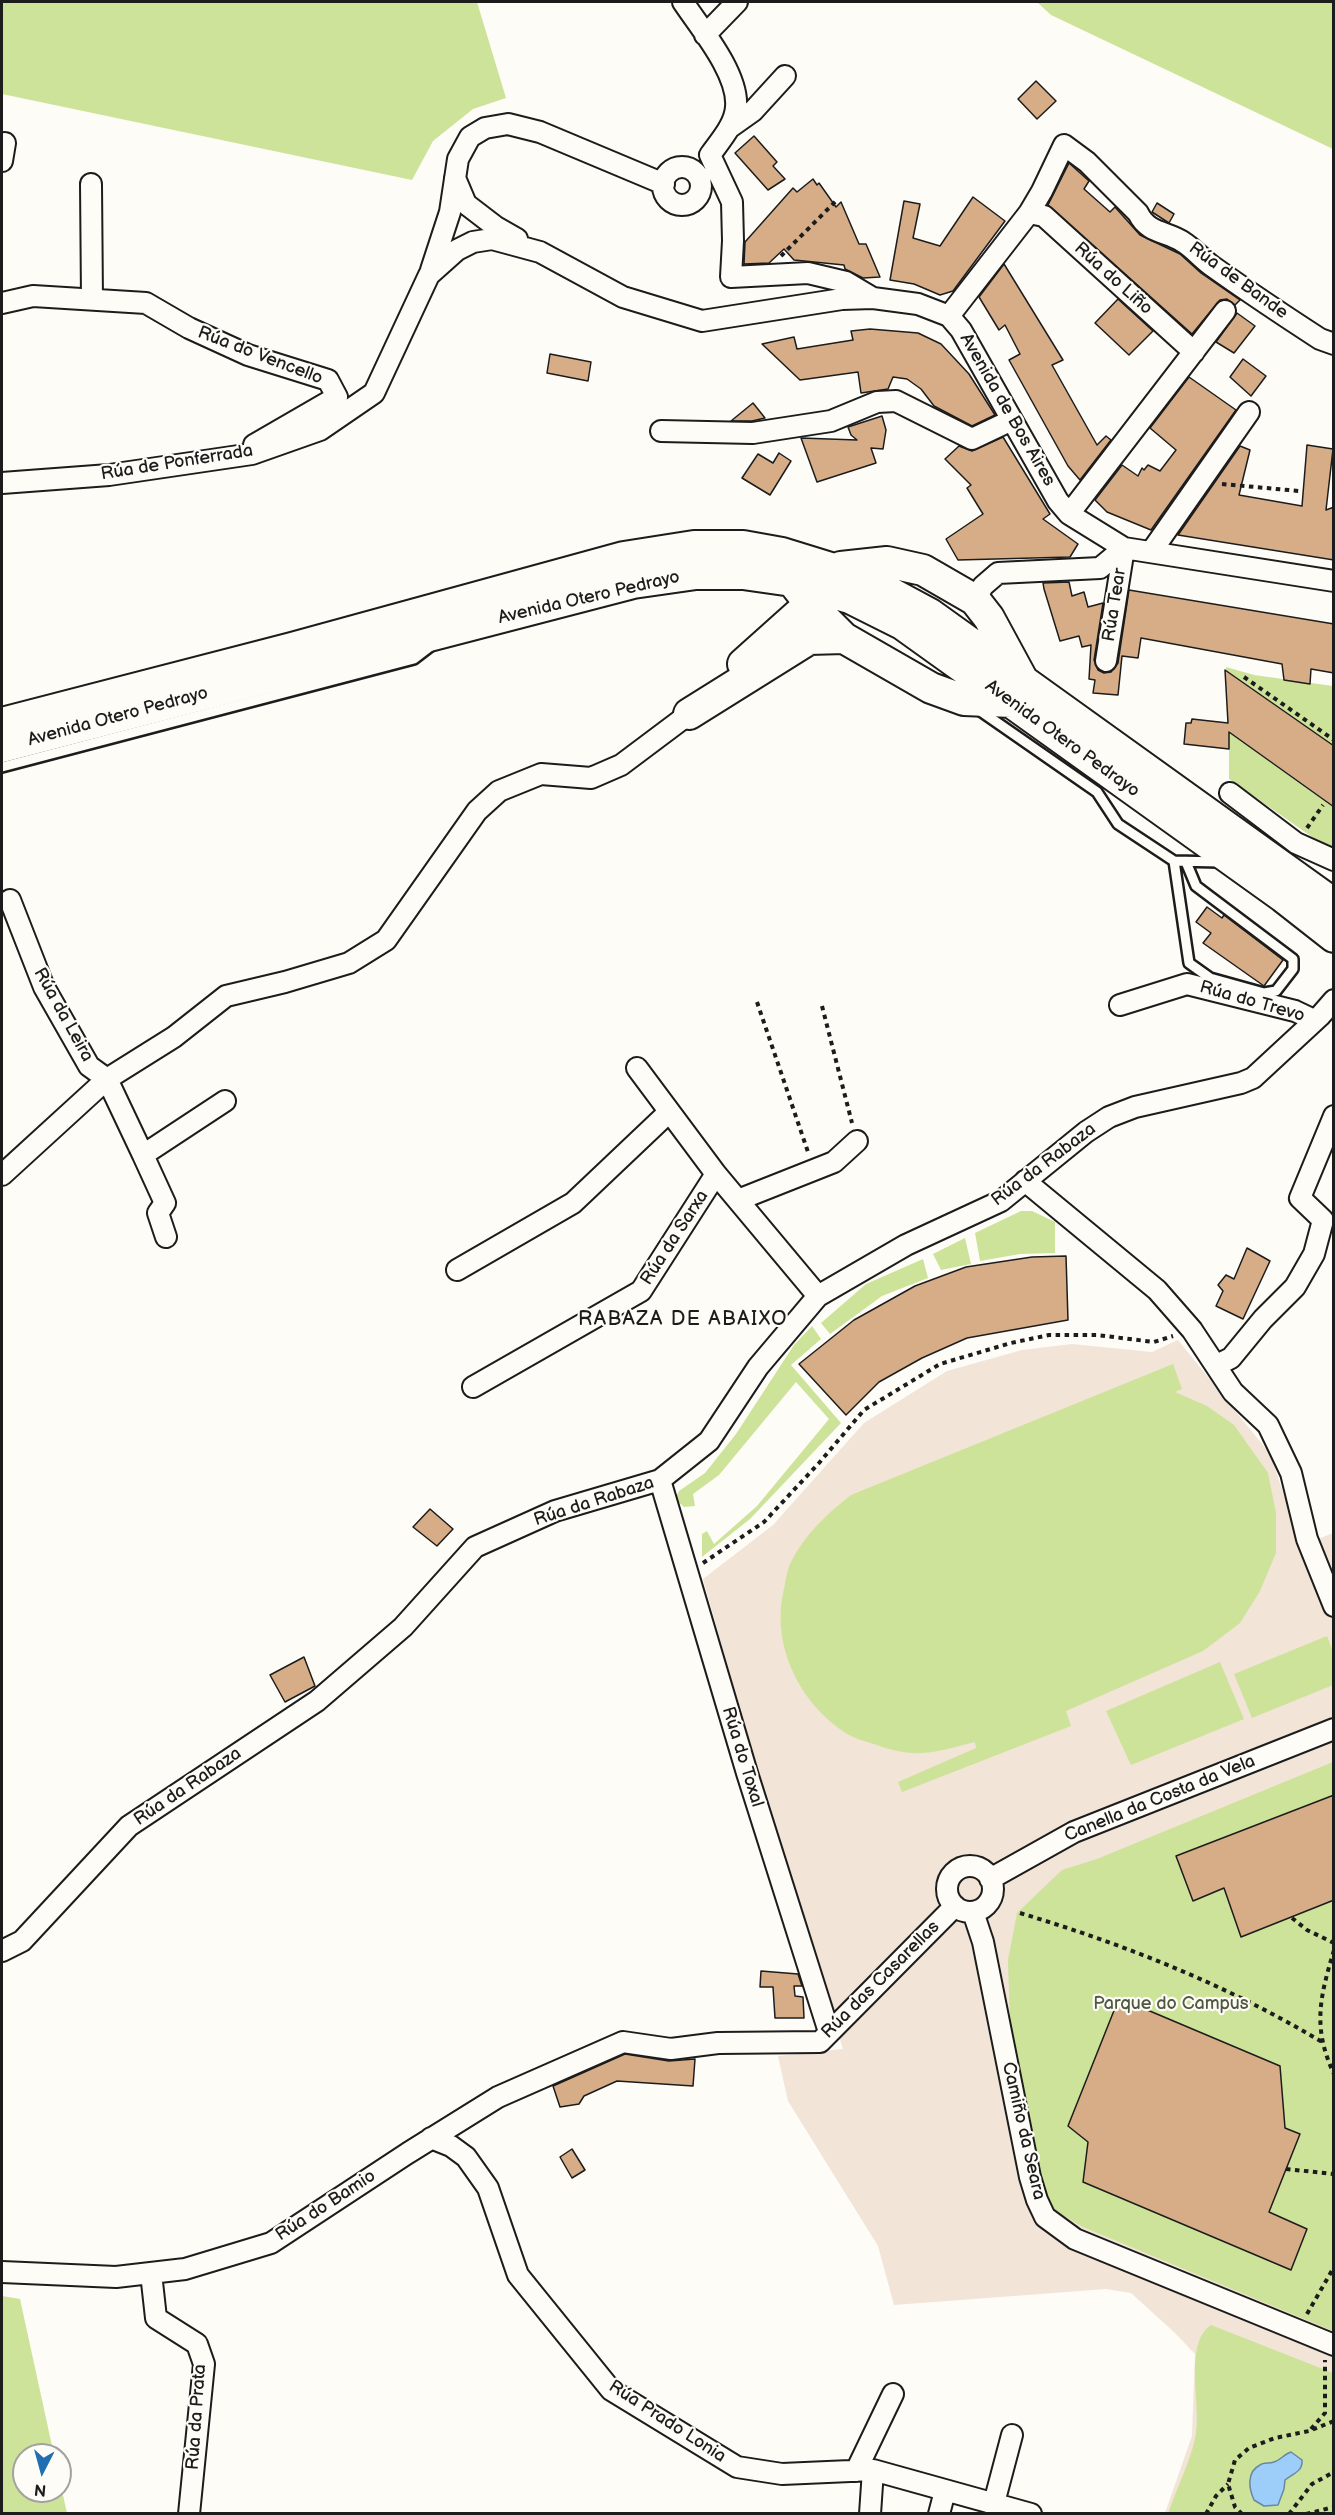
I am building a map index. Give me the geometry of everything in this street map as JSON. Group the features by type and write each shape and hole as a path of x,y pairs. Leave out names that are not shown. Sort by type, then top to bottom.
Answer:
{"main road":[{"name":"Avenida Otero Pedrayo","path":"2,723 292,648 624,557 694,546 743,560 801,592 850,598 874,597"},
{"name":"Avenida Otero Pedrayo","path":"2,747 633,583 696,574 743,560 782,553 831,568 874,597 930,614 974,660 1018,692 1334,903"},
{"path":"689,714 801,592 844,638 879,656 931,688 964,700 1018,692 982,609 923,570 887,562 831,568"},
{"path":"879,656 861,621 874,597 923,570"},
{"path":"931,688 974,660 982,609"},
{"path":"689,714 809,639 844,638"},
{"name":"Avenida Otero Pedrayo","path":"1018,692 1233,862 1334,938"}],"street":[{"path":"683,2 732,78 736,108 729,128 696,173"},
{"path":"705,35 737,2"},
{"path":"729,128 753,111 785,76"},
{"path":"429,275 450,212 458,159 470,138 485,128 508,123 540,132 664,184"},
{"name":"Rúa de Bande","path":"1029,213 1064,145 1087,162 1138,213 1141,219 1157,232 1183,241 1199,257 1240,286 1320,339 1334,344"},
{"path":"710,155 732,202 731,277 808,273 846,282 873,298"},
{"path":"687,167 696,173 700,180 698,197 688,204 676,204 671,201 664,191 665,178 674,169 687,167"},
{"path":"455,178 466,204 496,227 540,252"},
{"path":"91,184 92,298"},
{"path":"949,316 1029,213"},
{"name":"Rúa do Liño","path":"1029,213 1044,216 1194,352"},
{"name":"Avenida de Bos Aires","path":"374,393 429,275 457,250 473,242 492,239 540,252 622,297 702,321 842,298 873,298 918,304 949,316 961,330 1058,501 1069,514 1124,548 1334,581"},
{"name":"Rúa do Vencello","path":"2,303 33,296 146,303 189,328 249,355 328,380 337,396 258,442 243,455"},
{"path":"1069,514 1225,311"},
{"name":"Rúa de Ponferrada","path":"2,483 109,475 243,455 320,430 374,393"},
{"path":"661,431 753,433 831,421 877,402 896,401 972,439 1012,420"},
{"path":"1151,552 1249,412"},
{"path":"982,609 983,586 999,573 1100,568 1124,548"},
{"name":"Rúa Tear","path":"1106,661 1124,548"},
{"path":"2,1174 107,1079 174,1037 226,996 349,963 386,940 477,811 499,791 523,779 541,774 591,778 621,765 689,714"},
{"path":"1230,793 1296,843 1327,859 1334,860"},
{"name":"Rúa da Leira","path":"10,900 44,987 89,1066 107,1079 165,1203 158,1213 166,1237"},
{"name":"Rúa do Trevo","path":"1120,1005 1187,984 1323,1016"},
{"name":"Rúa da Rabaza","path":"2,1951 22,1941 129,1826 325,1694 403,1628 475,1547 555,1511 660,1480 709,1441 758,1367 818,1296 906,1245 1001,1201 1086,1132 1109,1117 1135,1107 1241,1083 1253,1078 1323,1016 1334,1000"},
{"path":"637,1068 716,1174 818,1296"},
{"path":"142,1155 225,1101"},
{"path":"457,1270 573,1203 669,1112"},
{"path":"1217,1365 1231,1358 1263,1319 1295,1287 1314,1254 1323,1220 1300,1198 1334,1116"},
{"path":"738,1200 834,1162 856,1141"},
{"name":"Rúa da Sarxa","path":"473,1387 641,1291 716,1174"},
{"path":"1026,1182 1157,1290 1192,1330 1233,1392 1268,1425 1291,1473 1307,1539 1334,1606"},
{"name":"Rúa do Toxal","path":"660,1480 747,1773 829,2032"},
{"name":"Canella da Costa da Vela","path":"990,1879 1074,1832 1334,1729"},
{"path":"966,1867 974,1867 980,1869 990,1879 993,1890 990,1900 983,1908 964,1909 948,1894 948,1887 953,1874 966,1867"},
{"name":"Rúa das Casarellas","path":"431,2138 498,2097 622,2042 671,2049 718,2043 820,2042 964,1909"},
{"name":"Camiño da Seara","path":"964,1909 983,1942 1030,2177 1045,2217 1075,2239 1329,2344"},
{"name":"Rúa do Bamio","path":"2,2272 116,2277 185,2269 271,2243 431,2138"},
{"name":"Rúa Prado Lonia","path":"431,2138 451,2146 466,2157 488,2188 518,2275 611,2390 737,2467 782,2474 864,2470 1031,2514"},
{"name":"Rúa da Prata","path":"151,2273 156,2318 197,2344 204,2364 189,2514"},
{"path":"870,2514 864,2470 893,2394"},
{"path":"994,2503 1012,2435"},
{"path":"939,2514 945,2491"}],"lane":[{"path":"2,767 414,659 452,630"},
{"path":"964,700 1097,792 1118,824 1174,861 1233,862"},
{"path":"1174,861 1189,963 1210,978 1264,993 1276,991 1293,969 1293,959 1197,886 1186,862"}],"path":[{"path":"762,276 837,200"},
{"path":"1199,482 1299,491"},
{"path":"1244,677 1334,740"},
{"path":"1296,843 1323,805"},
{"path":"757,1002 814,1169"},
{"path":"822,1006 856,1141"},
{"path":"687,1572 714,1558 764,1521 819,1463 864,1410 940,1364 1011,1342 1049,1335 1097,1335 1155,1342 1192,1330"},
{"path":"1020,1913 1091,1934 1189,1972 1280,2017 1322,2042"},
{"path":"1292,1918 1307,1930 1334,1943"},
{"path":"1334,1950 1320,1997 1322,2049 1334,2074"},
{"path":"1286,2169 1334,2174"},
{"path":"1297,2330 1334,2267"},
{"path":"1309,2431 1325,2413 1329,2344"},
{"path":"1206,2514 1216,2496 1227,2484 1235,2460 1249,2448 1275,2438 1309,2431 1334,2421"},
{"path":"1289,2514 1312,2484 1334,2472"},
{"path":"1227,2484 1234,2507 1242,2514"},
{"path":"1306,2514 1334,2507"}],"shaded area":[{"path":"1178,1340 1270,1454 1301,1546 1333,1533 1333,2513 1165,2513 1192,2436 1195,2354 1131,2293 1106,2289 894,2305 878,2246 788,2101 778,2056 843,2049 750,1746 703,1579 773,1525 864,1423 947,1371 1022,1350 1072,1344 1152,1352"}],"green space":[{"path":"2,2 477,2 506,98 473,109 433,141 412,180 2,94"},
{"path":"1037,2 1333,2 1333,149 1051,15"},
{"path":"1226,667 1254,675 1333,686 1333,746 1236,678 1226,678"},
{"path":"1229,732 1333,807 1333,848 1318,841 1229,779"},
{"path":"1021,1211 1032,1211 1055,1222 1055,1253 1020,1254 980,1261 975,1233"},
{"path":"965,1238 971,1264 941,1270 933,1254"},
{"path":"923,1259 928,1278 882,1296 830,1334 821,1323 866,1284"},
{"path":"812,1326 821,1339 791,1365 841,1423 750,1519 702,1557 702,1534 707,1531 714,1544 757,1506 829,1419 796,1382 719,1475 693,1494 695,1506 684,1507 675,1499 679,1491 705,1473 736,1434 794,1345"},
{"path":"1173,1364 1182,1389 1175,1392 1207,1406 1234,1425 1268,1473 1276,1513 1276,1553 1260,1591 1240,1623 1203,1651 1066,1711 1071,1726 902,1792 898,1782 976,1748 975,1742 928,1752 899,1751 851,1736 817,1709 804,1692 794,1673 786,1653 782,1632 781,1610 788,1568 803,1542 817,1525 851,1495"},
{"path":"1327,1636 1333,1652 1333,1685 1252,1718 1234,1674"},
{"path":"1220,1662 1244,1719 1131,1765 1106,1711"},
{"name":"Parque do Campus","path":"1333,1762 1333,2331 1083,2227 1054,2210 1042,2183 1010,2022 1008,1960 1017,1913 1062,1870 1097,1859"},
{"path":"2,2296 20,2299 51,2443 12,2443 12,2503 65,2503 67,2513 2,2513"},
{"path":"1211,2325 1333,2373 1333,2513 1168,2514 1195,2439 1197,2347 1202,2334"}],"water":[{"path":"1291,2452 1302,2460 1302,2464 1299,2470 1285,2480 1278,2505 1264,2506 1254,2500 1250,2486 1252,2472 1262,2464 1272,2463"}],"building":[{"path":"1036,81 1056,101 1037,119 1018,99"},
{"path":"754,136 777,162 773,166 785,179 768,190 735,153"},
{"path":"1069,163 1089,181 1084,189 1110,212 1115,207 1140,235 1180,254 1201,273 1240,300 1235,305 1227,299 1220,300 1192,334 1048,205"},
{"path":"813,179 817,185 819,183 836,207 841,202 859,244 866,244 880,277 863,278 845,269 844,265 794,260 784,249 769,263 744,264 745,242 793,188 797,192"},
{"path":"973,197 1005,221 953,291 940,295 914,284 890,280 904,201 920,204 913,238 940,246"},
{"path":"1157,203 1174,214 1169,223 1152,212"},
{"path":"1004,264 1063,360 1052,365 1097,445 1106,436 1111,440 1080,480 1068,466 1009,360 1020,354 1005,325 999,330 979,297"},
{"path":"1118,299 1153,331 1129,355 1095,323"},
{"path":"1237,313 1255,326 1234,353 1216,342"},
{"path":"870,329 918,333 941,344 969,374 995,415 972,426 934,406 921,389 907,379 893,377 888,389 861,393 858,372 800,380 762,344 794,337 797,349 853,340 851,331"},
{"path":"550,354 591,362 588,381 547,373"},
{"path":"1243,359 1266,376 1251,396 1230,377"},
{"path":"1189,377 1236,410 1151,530 1107,512 1095,500 1122,465 1138,476 1142,468 1144,470 1148,465 1160,471 1176,450 1150,428"},
{"path":"753,403 765,418 752,421 731,421"},
{"path":"882,416 886,430 883,449 871,448 876,463 817,482 801,438 857,440 851,435 848,427"},
{"path":"1003,437 1050,514 1043,519 1078,544 1070,557 958,560 946,539 983,514 967,488 971,485 945,459 959,446 972,451"},
{"path":"1307,445 1333,449 1326,510 1334,507 1334,560 1178,535 1240,446 1250,450 1239,495 1302,506"},
{"path":"779,453 791,461 770,495 742,478 758,454 773,463"},
{"path":"1069,582 1072,596 1084,592 1088,607 1103,603 1094,660 1098,670 1104,673 1111,672 1118,663 1129,590 1334,624 1334,673 1311,669 1310,684 1284,680 1282,664 1141,638 1138,658 1122,656 1118,695 1093,693 1095,680 1089,679 1091,645 1082,647 1079,636 1060,641 1043,583"},
{"path":"1225,670 1334,746 1334,807 1229,732 1229,749 1184,744 1186,723 1191,723 1192,719 1228,723"},
{"path":"1207,907 1222,918 1224,915 1283,960 1264,986 1203,943 1211,933 1196,922"},
{"path":"1247,1248 1270,1261 1243,1319 1216,1306 1223,1291 1218,1285 1226,1275 1234,1279"},
{"path":"1066,1256 1068,1320 967,1338 922,1358 879,1382 846,1415 799,1364 854,1320 915,1286 966,1267 1032,1257"},
{"path":"430,1509 453,1529 437,1546 413,1527"},
{"path":"304,1657 315,1686 285,1702 270,1675"},
{"path":"1334,1795 1334,1900 1241,1937 1224,1888 1193,1901 1176,1856"},
{"path":"761,1971 798,1974 802,1986 794,1986 795,1996 803,1997 804,2018 775,2018 773,1987 760,1987"},
{"path":"1119,1998 1280,2066 1285,2128 1300,2134 1269,2212 1307,2229 1291,2270 1083,2182 1088,2142 1068,2126"},
{"path":"625,2054 669,2061 695,2059 693,2086 617,2081 584,2096 579,2104 560,2107 553,2086"},
{"path":"572,2149 585,2170 572,2178 560,2157"}],"district":[{"name":"RABAZA DE ABAIXO","path":"683,1320"}]}
